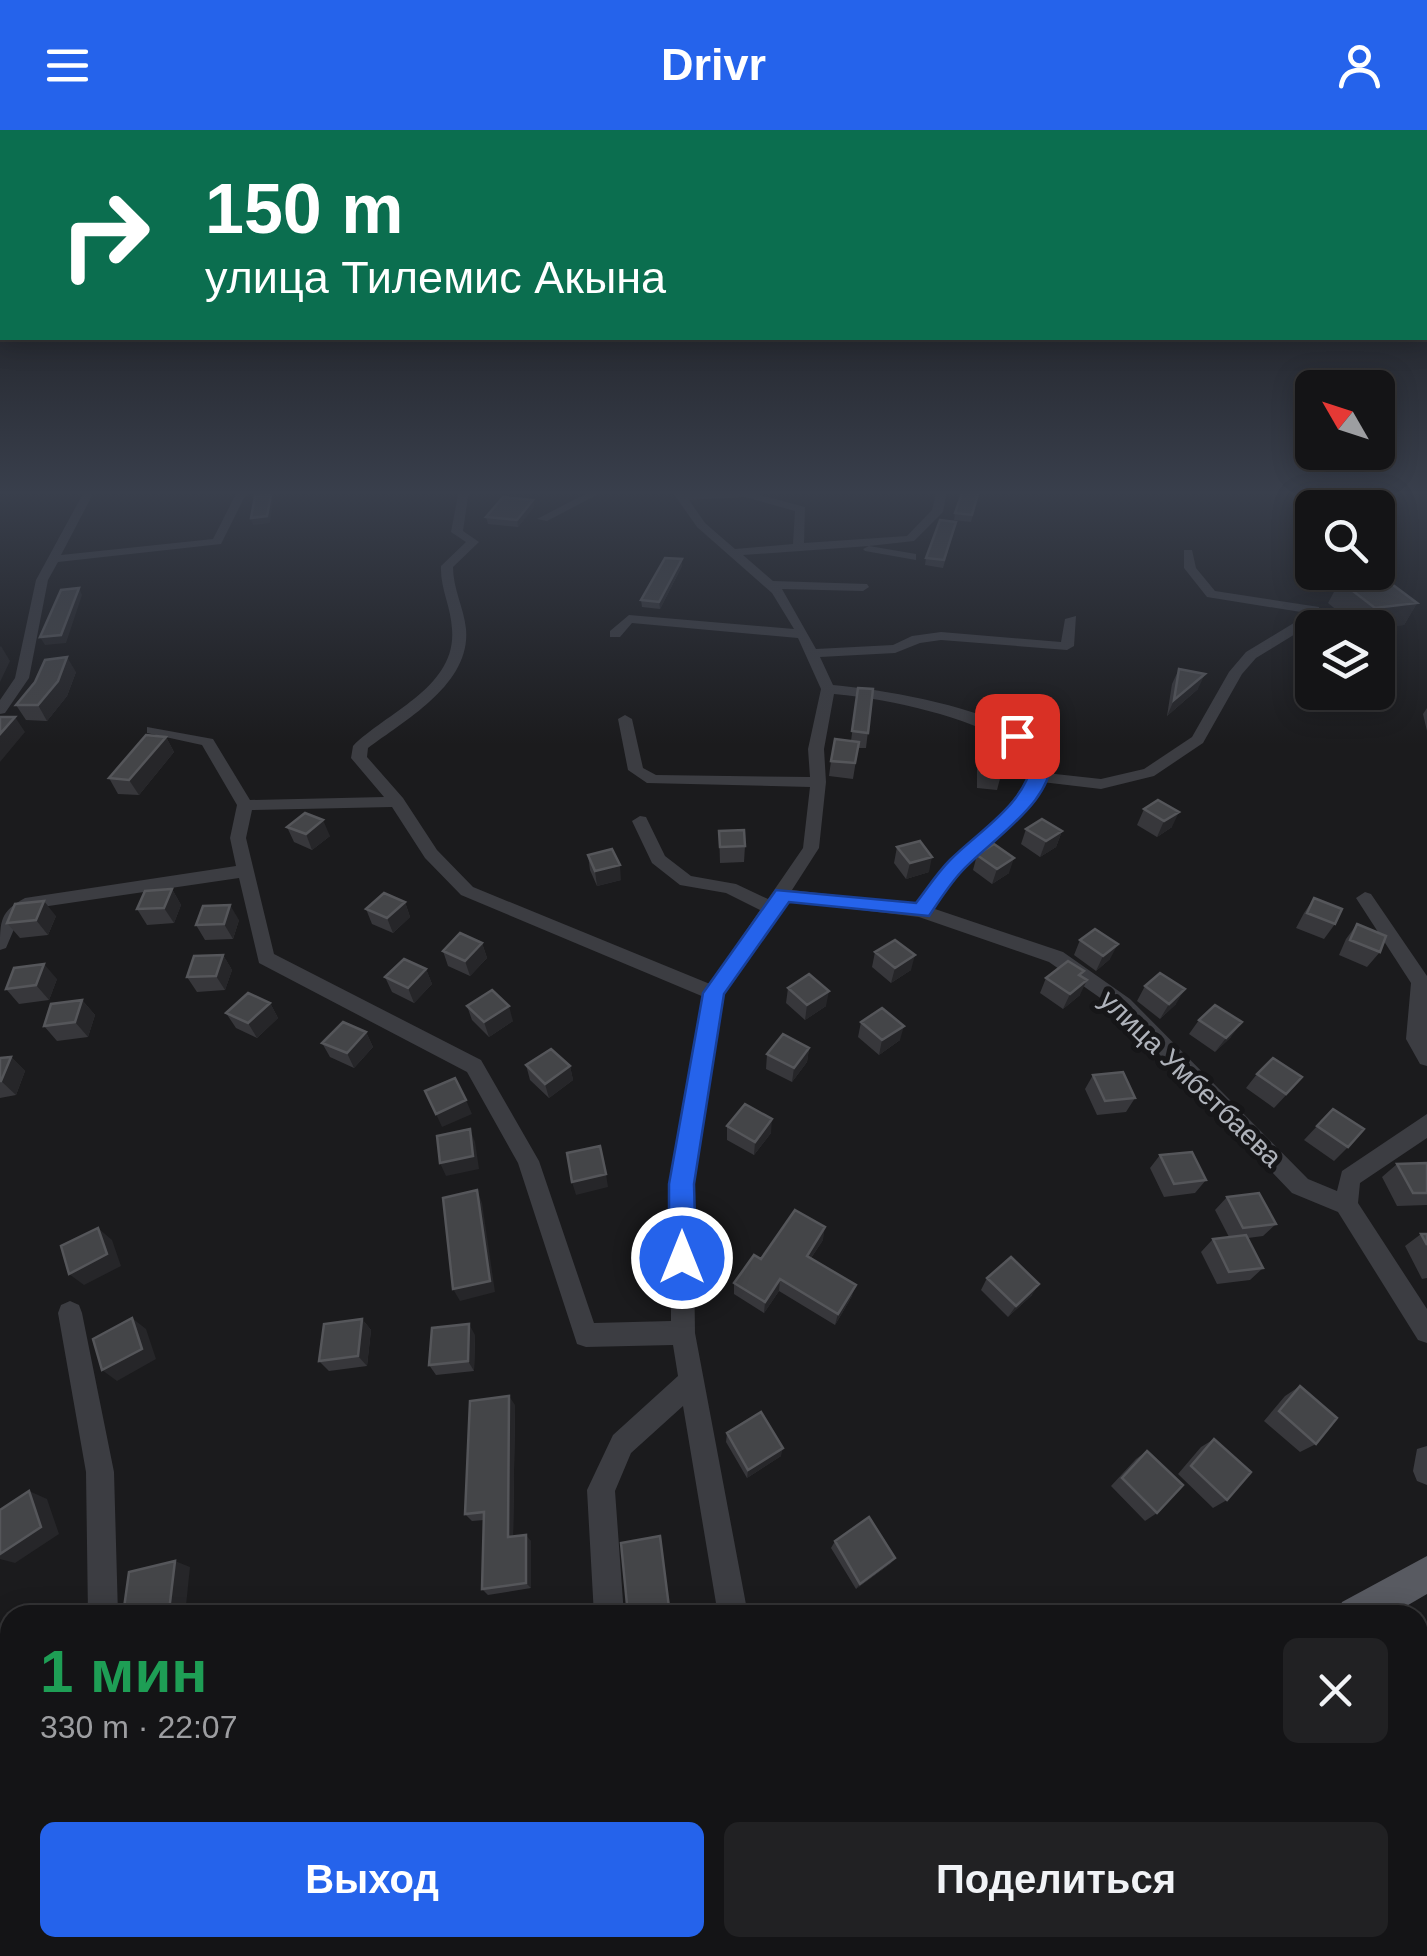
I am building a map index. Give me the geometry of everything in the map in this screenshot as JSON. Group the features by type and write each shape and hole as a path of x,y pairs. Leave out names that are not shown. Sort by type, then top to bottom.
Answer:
{"main road":[{"path":"1373,1605 1427,1574"}],"street":[{"path":"0,710 22,678 44,575"},
{"path":"446,575 460,633 447,674 361,746 359,758 397,802 431,854 467,891 714,993"},
{"path":"730,1605 683,1333 682,1184 714,993 811,848 818,782 816,749 828,689 806,644 760,575"},
{"path":"1041,777 1100,784 1149,773 1198,740 1250,655 1313,617 1314,610 1211,594 1196,575"},
{"path":"770,585 863,587"},
{"path":"615,634 629,619 806,644 895,649 917,639 941,636 1067,646 1071,619"},
{"path":"828,689 915,701 992,722 1043,751 1041,777 1009,819 955,866 922,911"},
{"path":"625,719 636,770 653,780 818,782"},
{"path":"0,943 13,911 30,902 249,871 238,838 245,805 208,742 152,730"},
{"path":"245,805 397,802"},
{"name":"улица Умбетбаева","path":"640,821 658,859 686,881 778,902 922,911 1056,957 1123,1004 1300,1186 1346,1205"},
{"path":"245,871 266,958 474,1066 528,1161 586,1335 683,1333"},
{"path":"1365,898 1421,982 1416,1039 1427,1058"},
{"path":"1427,1123 1350,1178 1346,1205 1427,1331"},
{"path":"70,1313 100,1472 104,1605"},
{"path":"608,1605 601,1490 622,1444 692,1380"},
{"path":"1427,1459 1427,1471"}],"building":[{"path":"655,575 673,575 659,602 641,600"},
{"path":"1395,586 1417,603 1375,608 1352,590 1395,590"},
{"path":"79,588 61,635 40,637 61,590"},
{"path":"67,657 58,681 38,705 16,705 35,682 45,660"},
{"path":"1179,669 1205,674 1174,700"},
{"path":"858,688 873,689 868,733 852,731"},
{"path":"0,717 15,717 0,734"},
{"path":"146,735 166,737 129,780 109,778"},
{"path":"981,736 999,738 1001,775 982,773"},
{"path":"835,739 859,742 855,763 831,761"},
{"path":"1158,800 1179,812 1164,821 1144,809"},
{"path":"305,813 323,820 306,834 287,827"},
{"path":"1042,819 1062,831 1046,841 1026,829"},
{"path":"744,830 745,846 720,847 719,831"},
{"path":"920,841 932,857 910,863 897,847"},
{"path":"994,844 1014,858 997,869 977,855"},
{"path":"612,849 620,865 595,871 588,855"},
{"path":"172,889 164,908 137,909 145,891"},
{"path":"384,893 405,902 387,918 366,909"},
{"path":"1314,898 1342,909 1335,924 1307,913"},
{"path":"44,901 36,920 7,923 15,904"},
{"path":"230,905 224,924 196,925 203,906"},
{"path":"1357,924 1386,936 1380,952 1350,940"},
{"path":"1095,929 1118,944 1103,956 1080,940"},
{"path":"460,933 482,943 465,961 443,951"},
{"path":"895,940 915,955 895,968 875,952"},
{"path":"223,955 216,976 187,977 194,956"},
{"path":"404,959 426,969 408,988 385,977"},
{"path":"1068,961 1084,971 1079,975 1087,980 1070,994 1046,978"},
{"path":"44,964 36,985 6,989 14,968"},
{"path":"1160,973 1185,989 1169,1004 1145,986"},
{"path":"809,974 829,991 807,1005 788,988"},
{"path":"492,990 509,1006 484,1022 467,1006"},
{"path":"248,993 270,1003 248,1023 226,1013"},
{"path":"82,1000 75,1022 44,1026 51,1004"},
{"path":"1215,1005 1242,1022 1226,1038 1199,1020"},
{"path":"882,1008 904,1026 882,1040 861,1022"},
{"path":"343,1022 366,1032 347,1053 322,1043"},
{"path":"783,1034 809,1048 794,1068 767,1054"},
{"path":"551,1049 570,1066 545,1084 526,1065"},
{"path":"11,1057 1,1081 0,1081 0,1058"},
{"path":"1273,1058 1302,1077 1286,1094 1257,1074"},
{"path":"1123,1072 1135,1098 1105,1101 1093,1075"},
{"path":"455,1078 466,1100 436,1114 425,1091"},
{"path":"745,1104 772,1119 755,1142 727,1126"},
{"path":"1333,1109 1364,1129 1348,1147 1317,1126"},
{"path":"470,1129 473,1156 440,1163 437,1136"},
{"path":"600,1146 606,1174 572,1182 567,1153"},
{"path":"1192,1152 1206,1180 1174,1184 1160,1155"},
{"path":"1427,1163 1427,1193 1413,1193 1397,1164"},
{"path":"477,1190 490,1281 453,1289 443,1198"},
{"path":"1259,1193 1276,1224 1243,1228 1227,1197"},
{"path":"795,1210 825,1227 807,1256 856,1285 838,1314 780,1279 765,1302 734,1283 754,1255 761,1259"},
{"path":"98,1228 107,1254 69,1274 61,1246"},
{"path":"1246,1235 1263,1268 1229,1272 1213,1239"},
{"path":"1011,1257 1039,1284 1016,1306 987,1278"},
{"path":"132,1318 142,1349 102,1370 93,1339"},
{"path":"362,1319 358,1356 319,1361 324,1324"},
{"path":"469,1324 468,1361 429,1365 432,1328"},
{"path":"1300,1386 1337,1418 1316,1444 1279,1411"},
{"path":"509,1396 508,1537 526,1535 526,1583 482,1589 484,1512 465,1514 470,1401"},
{"path":"761,1412 783,1448 748,1470 727,1433"},
{"path":"1214,1439 1251,1472 1227,1500 1191,1466"},
{"path":"1147,1451 1183,1485 1157,1513 1122,1478"},
{"path":"29,1491 41,1527 0,1554 0,1510"},
{"path":"869,1517 895,1558 860,1584 835,1541"},
{"path":"660,1536 669,1605 627,1605 621,1543"},
{"path":"175,1561 170,1605 124,1605 129,1572"}],"route":[{"path":"682,1258 682,1184 714,993 784,894 922,911 955,866 1009,819 1041,777 1043,751 1017,736"}]}
